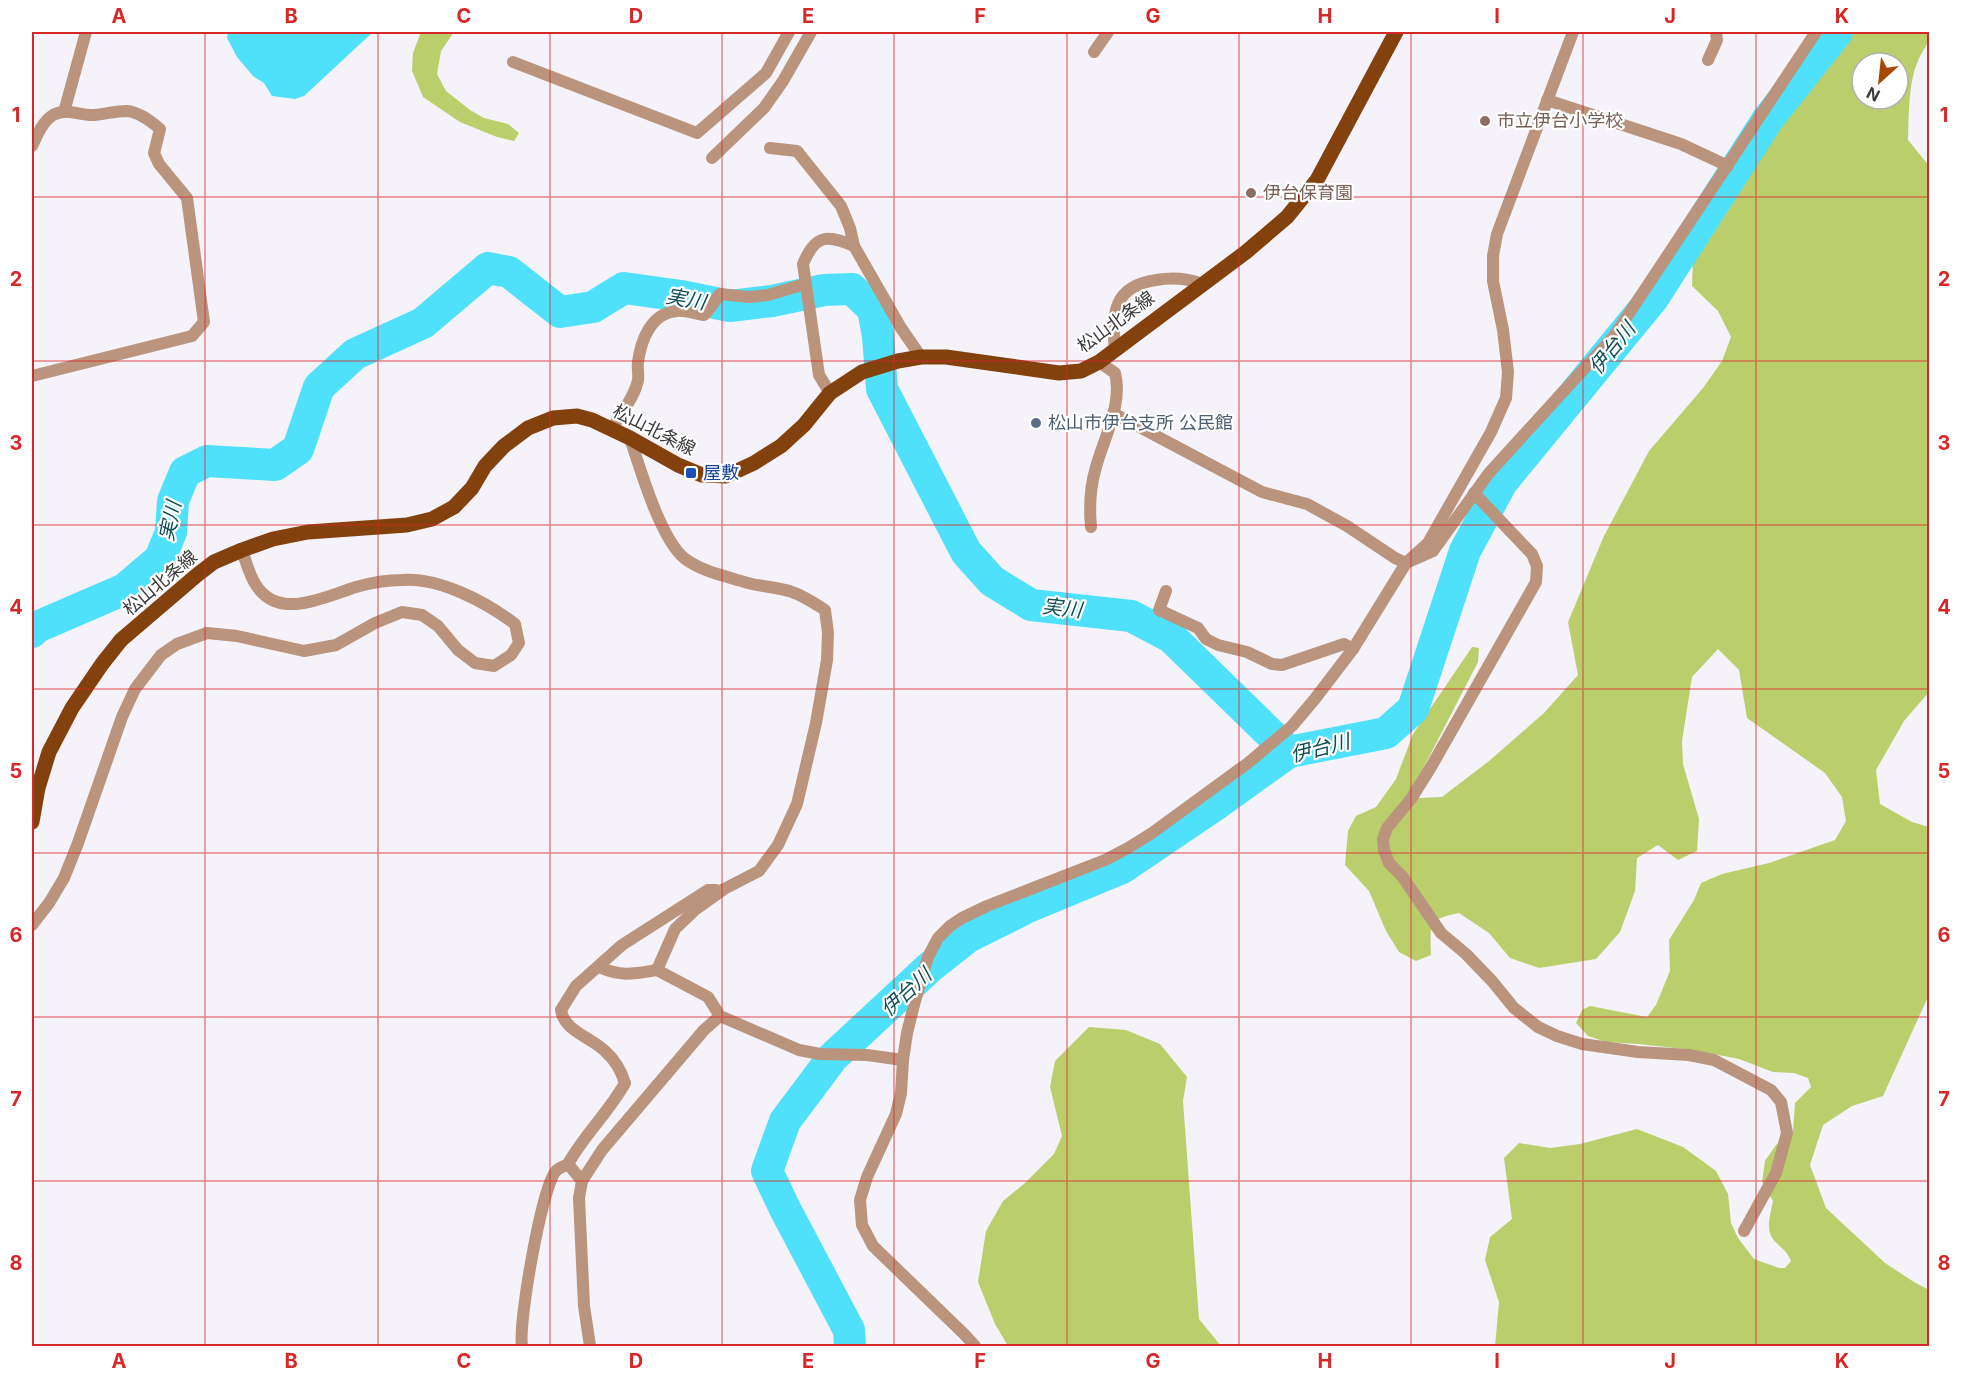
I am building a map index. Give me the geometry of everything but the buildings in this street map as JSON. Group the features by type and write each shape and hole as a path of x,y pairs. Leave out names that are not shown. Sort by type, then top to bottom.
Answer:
{"main road":[{"name":"松山北条線","path":"32,822 35,788 50,752 72,708 102,664 122,640 214,562 273,539 308,532 407,525 432,519 454,507 472,488 485,466 504,446 528,428 552,418 577,416 612,429 694,472 702,475 726,476 754,463 781,446 804,425 830,393 862,372 921,357 946,357 1059,373 1081,371 1099,362 1246,252 1287,217 1317,180 1396,32"}],"street":[{"path":"64,112 86,32"},
{"path":"513,62 697,133 766,73 789,32"},
{"path":"712,158 764,108 783,81 811,32"},
{"path":"1094,52 1108,32"},
{"path":"975,1347 873,1246 861,1226 860,1200 867,1178 896,1114 901,1093 903,1060 915,1001 928,957 938,938 950,926 987,906 1105,860 1152,833 1234,773 1292,726 1353,649 1406,563 1428,543 1491,432 1506,399 1508,372 1503,330 1493,281 1493,256 1497,234 1573,32"},
{"path":"1708,60 1717,40 1716,32"},
{"path":"1113,413 1262,492 1307,504 1406,563 1433,551 1479,497 1489,473 1614,336 1816,32"},
{"path":"1547,100 1681,144 1728,166"},
{"path":"32,146 45,122 54,114 64,112 90,115 129,111 151,121 160,129 154,153 159,164 186,198 204,322 192,336 32,376"},
{"path":"770,148 797,151 841,206 854,246 901,328 921,357"},
{"path":"830,393 819,375 803,264 809,250 818,241 828,238 854,246"},
{"path":"1114,350 1112,324 1126,291 1140,282 1162,279 1186,278 1202,284"},
{"path":"612,429 634,391 638,379 640,352 650,326 659,317 677,311 704,315 710,311 720,294 749,297 805,286"},
{"path":"1091,527 1089,504 1095,470 1119,386 1115,373 1099,362"},
{"path":"630,438 664,531 683,557 707,571 766,588 791,591 825,610 828,633 827,660 816,723 797,804 778,845 759,871 724,889 696,909 675,929 657,970"},
{"path":"1479,497 1532,554 1537,566 1536,582 1431,767 1411,799 1387,828 1383,839 1384,850 1389,863 1402,876 1441,933 1466,954 1514,1008 1538,1027 1581,1044 1638,1052 1689,1054 1714,1059 1771,1090 1780,1102 1787,1133 1776,1173 1744,1231"},
{"path":"32,925 64,878 122,717 135,689 161,655 177,644 207,633 237,636 304,651 336,645 375,623 402,612 422,615 438,626 458,650 475,663 494,666 511,655 519,643 515,624 496,609 428,581 402,580 358,586 310,602 289,604 271,600 258,589 242,550"},
{"path":"1166,591 1160,610 1198,628 1206,639 1218,645 1247,652 1272,664 1282,665 1344,644 1353,649"},
{"path":"522,1347 526,1292 544,1197 556,1171 568,1164 625,1083 620,1068 604,1050 566,1024 561,1010 576,986 622,945 708,890 724,889"},
{"path":"599,967 615,974 626,975 657,970 708,997 720,1016 799,1050 820,1054 867,1055 903,1060"},
{"path":"590,1347 584,1306 579,1198 582,1181 602,1150 704,1030 720,1016"},
{"path":"568,1164 582,1181"}],"green space":[{"path":"421,32 454,32 441,51 437,74 446,91 484,118 508,124 519,133 514,141 497,137 460,122 423,97 412,71 413,53"},
{"path":"1855,32 1929,32 1927,44 1912,79 1910,100 1910,51 1850,51 1850,111 1909,111 1908,140 1930,167 1930,531 1927,548 1930,565 1929,692 1904,721 1876,770 1880,804 1912,822 1929,827 1930,972 1927,999 1883,1096 1852,1106 1823,1125 1810,1165 1826,1208 1885,1263 1929,1290 1929,1346 1495,1346 1499,1302 1485,1260 1490,1237 1512,1219 1504,1158 1519,1143 1550,1148 1580,1144 1637,1129 1683,1147 1716,1171 1728,1194 1731,1223 1738,1238 1754,1259 1779,1268 1785,1268 1791,1261 1769,1230 1773,1201 1762,1182 1765,1161 1776,1145 1793,1131 1795,1103 1811,1087 1808,1078 1794,1073 1773,1072 1739,1059 1692,1050 1606,1042 1588,1036 1576,1023 1582,1010 1590,1006 1647,1017 1656,1005 1670,971 1669,940 1694,900 1701,883 1722,874 1769,863 1835,840 1846,821 1842,797 1825,773 1747,718 1739,670 1718,649 1692,677 1682,741 1683,764 1699,819 1697,851 1678,860 1658,845 1637,858 1635,891 1620,932 1596,959 1539,968 1510,958 1489,933 1459,913 1436,921 1431,930 1431,955 1416,961 1399,952 1386,931 1369,891 1345,865 1348,831 1356,816 1376,807 1396,779 1413,734 1472,647 1479,648 1478,662 1412,790 1419,798 1442,797 1489,761 1544,713 1578,675 1568,622 1604,536 1649,451 1703,388 1722,361 1731,337 1718,311 1692,286 1693,258 1781,127"},
{"path":"1089,1027 1126,1030 1160,1044 1187,1077 1183,1101 1199,1319 1221,1346 1008,1346 995,1324 978,1282 986,1231 1003,1201 1054,1154 1062,1136 1050,1087 1055,1061"}],"water":[{"path":"228,32 373,32 304,96 295,99 272,96 264,83 253,76 237,57 227,38"}],"waterway":[{"name":"伊台川","path":"850,1346 849,1330 767,1171 785,1121 833,1057 930,967 968,937 1028,907 1122,868 1289,752 1386,733 1413,709 1465,551 1502,482 1653,298 1768,119 1837,32"},
{"name":"実川","path":"32,632 37,627 125,589 160,559 171,532 173,501 185,472 207,461 275,465 298,449 319,387 355,354 423,323 488,268 509,272 560,312 593,307 624,288 730,306 772,301 824,290 852,289 873,309 878,336 882,389 966,552 992,581 1031,605 1131,616 1171,637 1289,752"}],"place":[{"name":"市立伊台小学校","path":"1485,121"},
{"name":"伊台保育園","path":"1251,193"},
{"name":"松山市伊台支所 公民館","path":"1036,423"},
{"name":"屋敷","path":"691,473"}]}
